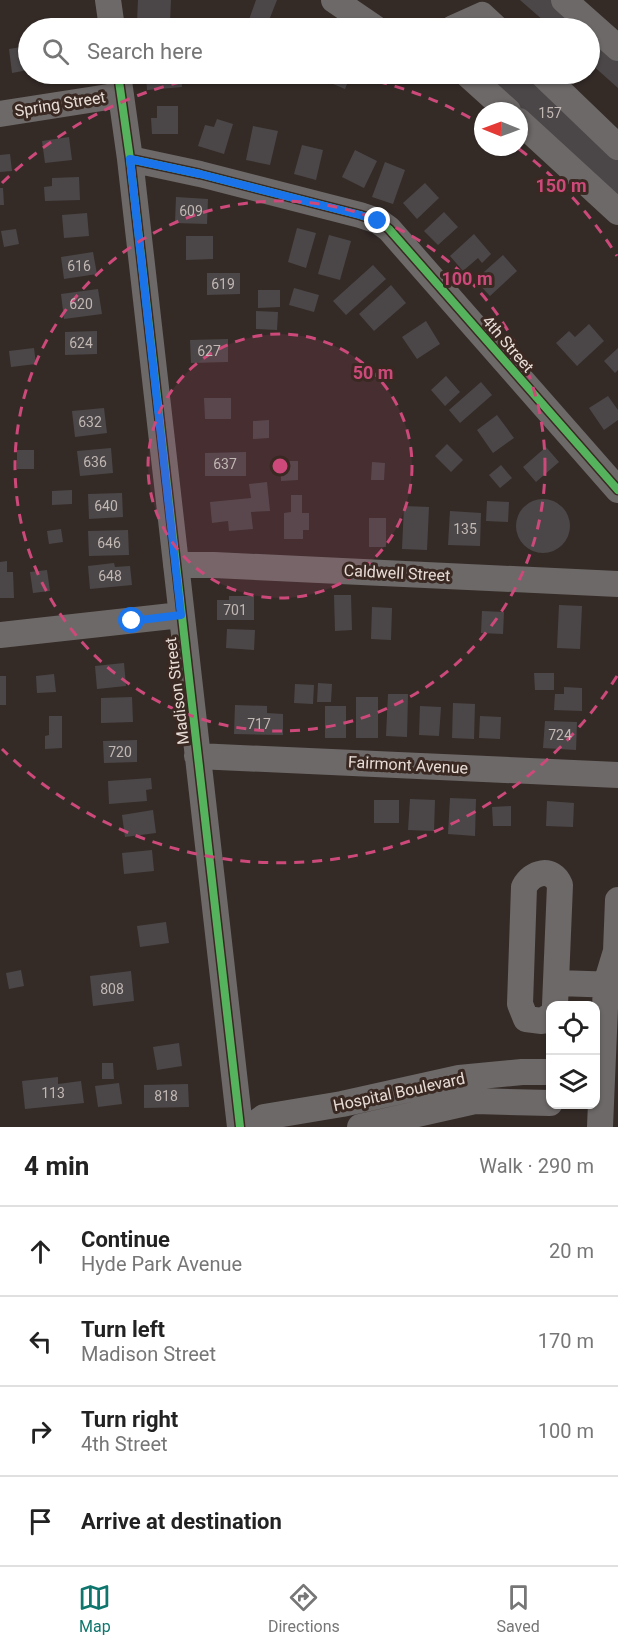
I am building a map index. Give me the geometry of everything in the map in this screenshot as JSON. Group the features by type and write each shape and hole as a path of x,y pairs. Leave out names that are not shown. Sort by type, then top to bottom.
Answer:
{"street":[{"path":"108,0 111,18"},
{"path":"334,0 360,18"},
{"path":"564,0 584,18"},
{"path":"600,32 618,48"},
{"name":"Spring Street","path":"0,114 120,84"},
{"name":"Madison Street","path":"120,84 242,1126"},
{"path":"478,84 498,102"},
{"path":"552,84 618,147"},
{"path":"528,129 618,212"},
{"name":"4th Street","path":"130,159 200,174 378,221 389,230 618,490"},
{"name":"Caldwell Street","path":"176,565 618,584"},
{"path":"0,635 181,615"},
{"name":"Fairmont Avenue","path":"197,756 618,775"},
{"path":"546,1018 542,1021 526,1019 520,1004 524,887 533,875 539,873 553,876 560,885 556,994 612,985"},
{"path":"600,1127 616,951 618,900"},
{"name":"Hospital Boulevard","path":"242,1126 264,1117 342,1104 459,1078 546,1072"},
{"name":"Hospital Boulevard","path":"360,1127 475,1101 546,1103"}],"building":[{"path":"138,0 171,0 170,18 137,18"},
{"path":"256,0 277,0 270,18 250,18"},
{"path":"520,0 553,0 573,18 541,18"},
{"path":"600,43 618,60 618,88 600,72"},
{"path":"18,48 18,72 12,73 9,49"},
{"path":"147,84 182,84 182,87 147,90"},
{"path":"333,84 347,84 345,89"},
{"path":"491,84 547,84 618,152 618,205 528,119 528,102 510,102"},
{"path":"157,106 178,106 178,134 152,134 151,118 157,118"},
{"path":"217,119 233,124 224,154 198,146 205,125 214,127"},
{"path":"253,126 278,131 270,165 246,160"},
{"path":"69,137 72,160 45,163 42,141"},
{"path":"302,145 323,150 316,180 294,174"},
{"path":"355,150 377,161 364,188 342,177"},
{"path":"10,154 12,171 0,172 0,155"},
{"path":"385,162 405,170 393,204 372,197"},
{"path":"79,177 80,200 45,201 44,187 52,186 52,178"},
{"path":"425,183 439,198 417,219 403,203"},
{"path":"0,188 3,188 4,205 0,205"},
{"path":"176,197 208,199 207,224 175,223"},
{"path":"444,212 458,227 438,245 424,231"},
{"path":"87,213 89,236 64,238 62,215"},
{"path":"297,228 316,233 306,268 288,262"},
{"path":"16,229 19,244 4,247 1,231"},
{"path":"474,234 491,254 482,263 478,258 463,271 450,256"},
{"path":"329,235 351,241 340,280 318,274"},
{"path":"186,236 213,236 213,259 186,260"},
{"path":"93,252 97,274 64,279 61,257"},
{"path":"503,255 517,271 490,296 475,280"},
{"path":"373,265 386,279 346,315 333,301"},
{"path":"207,273 240,273 240,294 207,295"},
{"path":"391,285 406,303 374,331 359,314"},
{"path":"294,288 319,295 314,312 289,305"},
{"path":"98,289 102,314 64,319 61,294"},
{"path":"258,290 280,290 280,307 258,308"},
{"path":"256,311 278,312 277,330 256,329"},
{"path":"426,321 440,344 417,359 402,337"},
{"path":"589,324 604,341 577,366 556,343 569,331 575,337"},
{"path":"97,331 97,354 65,355 65,332"},
{"path":"228,339 228,362 191,363 190,340"},
{"path":"34,348 36,364 11,367 9,351"},
{"path":"618,348 618,370 615,373 604,361"},
{"path":"446,376 460,392 445,406 431,390"},
{"path":"481,382 492,395 460,423 449,410"},
{"path":"608,396 618,410 618,420 604,430 589,408"},
{"path":"204,398 231,398 231,419 205,419"},
{"path":"104,408 107,433 75,437 72,411"},
{"path":"497,415 514,438 493,453 477,430"},
{"path":"269,420 269,438 253,439 253,421"},
{"path":"447,444 463,460 451,472 435,456"},
{"path":"546,447 559,462 536,482 523,467"},
{"path":"111,448 113,473 80,476 77,451"},
{"path":"17,450 34,450 34,469 17,469"},
{"path":"246,452 246,476 205,476 205,453"},
{"path":"280,461 298,461 298,480 281,481"},
{"path":"372,462 385,463 384,480 371,480"},
{"path":"501,465 512,478 500,488 489,475"},
{"path":"267,482 270,511 251,512 253,529 229,531 228,521 212,523 210,502 251,498 249,484"},
{"path":"72,490 72,504 52,505 52,491"},
{"path":"122,493 123,517 89,519 88,494"},
{"path":"291,495 302,495 302,513 309,513 309,530 303,530 303,539 284,539 284,513 291,512"},
{"path":"538,499 548,499 558,503 566,511 570,526 566,541 558,549 548,553 538,553 528,549 520,541 516,531 516,521 520,511 528,503"},
{"path":"487,501 509,502 508,522 486,521"},
{"path":"404,506 429,507 427,550 402,549"},
{"path":"450,511 481,513 480,546 448,545"},
{"path":"369,518 386,518 386,547 369,547"},
{"path":"61,529 63,542 49,544 47,531"},
{"path":"128,530 129,555 89,556 88,531"},
{"path":"7,561 7,572 13,572 14,598 0,598 0,562"},
{"path":"114,563 115,567 130,566 132,585 90,589 88,566"},
{"path":"47,570 50,591 33,593 30,572"},
{"path":"334,595 351,595 352,630 335,631"},
{"path":"229,596 254,596 254,620 217,620 217,600 229,600"},
{"path":"559,605 582,606 580,649 557,648"},
{"path":"372,607 392,608 391,640 371,639"},
{"path":"482,611 504,612 503,634 481,633"},
{"path":"227,629 255,630 254,650 226,648"},
{"path":"124,663 126,686 97,689 95,666"},
{"path":"534,673 554,673 554,690 535,690"},
{"path":"54,674 56,692 37,693 36,676"},
{"path":"0,676 6,676 6,705 0,705"},
{"path":"318,683 332,684 331,702 317,702"},
{"path":"295,684 314,685 313,704 294,703"},
{"path":"564,687 582,688 582,711 554,710 555,694 564,694"},
{"path":"388,694 408,694 407,737 386,736"},
{"path":"132,697 133,722 101,723 101,698"},
{"path":"356,697 378,697 378,738 356,738"},
{"path":"453,703 475,704 474,739 452,738"},
{"path":"235,705 267,706 267,713 283,714 283,735 234,734"},
{"path":"325,706 346,706 346,738 325,738"},
{"path":"420,706 441,707 439,736 419,735"},
{"path":"49,716 62,716 62,748 45,749 45,736 49,735"},
{"path":"480,716 501,717 500,739 479,738"},
{"path":"545,721 577,722 576,750 543,748"},
{"path":"137,740 137,762 104,763 103,741"},
{"path":"151,778 152,789 146,790 147,801 109,804 108,781"},
{"path":"450,798 476,799 475,836 448,834"},
{"path":"410,799 435,800 434,831 408,830"},
{"path":"374,800 399,800 399,823 374,823"},
{"path":"547,801 574,803 573,827 546,826"},
{"path":"511,806 511,826 493,826 492,807"},
{"path":"153,810 156,833 125,837 122,815"},
{"path":"152,850 154,871 124,874 122,853"},
{"path":"166,922 169,943 140,947 137,926"},
{"path":"21,970 24,986 9,989 6,973"},
{"path":"131,971 134,1001 93,1006 90,976"},
{"path":"179,1043 182,1066 157,1070 153,1047"},
{"path":"102,1063 113,1063 114,1079 102,1079"},
{"path":"58,1077 58,1084 81,1081 84,1103 25,1109 22,1081"},
{"path":"119,1083 122,1104 98,1107 95,1086"},
{"path":"188,1084 189,1107 144,1108 144,1085"}],"cycle path":[{"path":"119,84 130,159 240,1127"},
{"path":"130,159 200,174 378,221 389,229 618,490"}],"route":[{"path":"132,621 181,615 130,159 200,174 378,221"}]}
